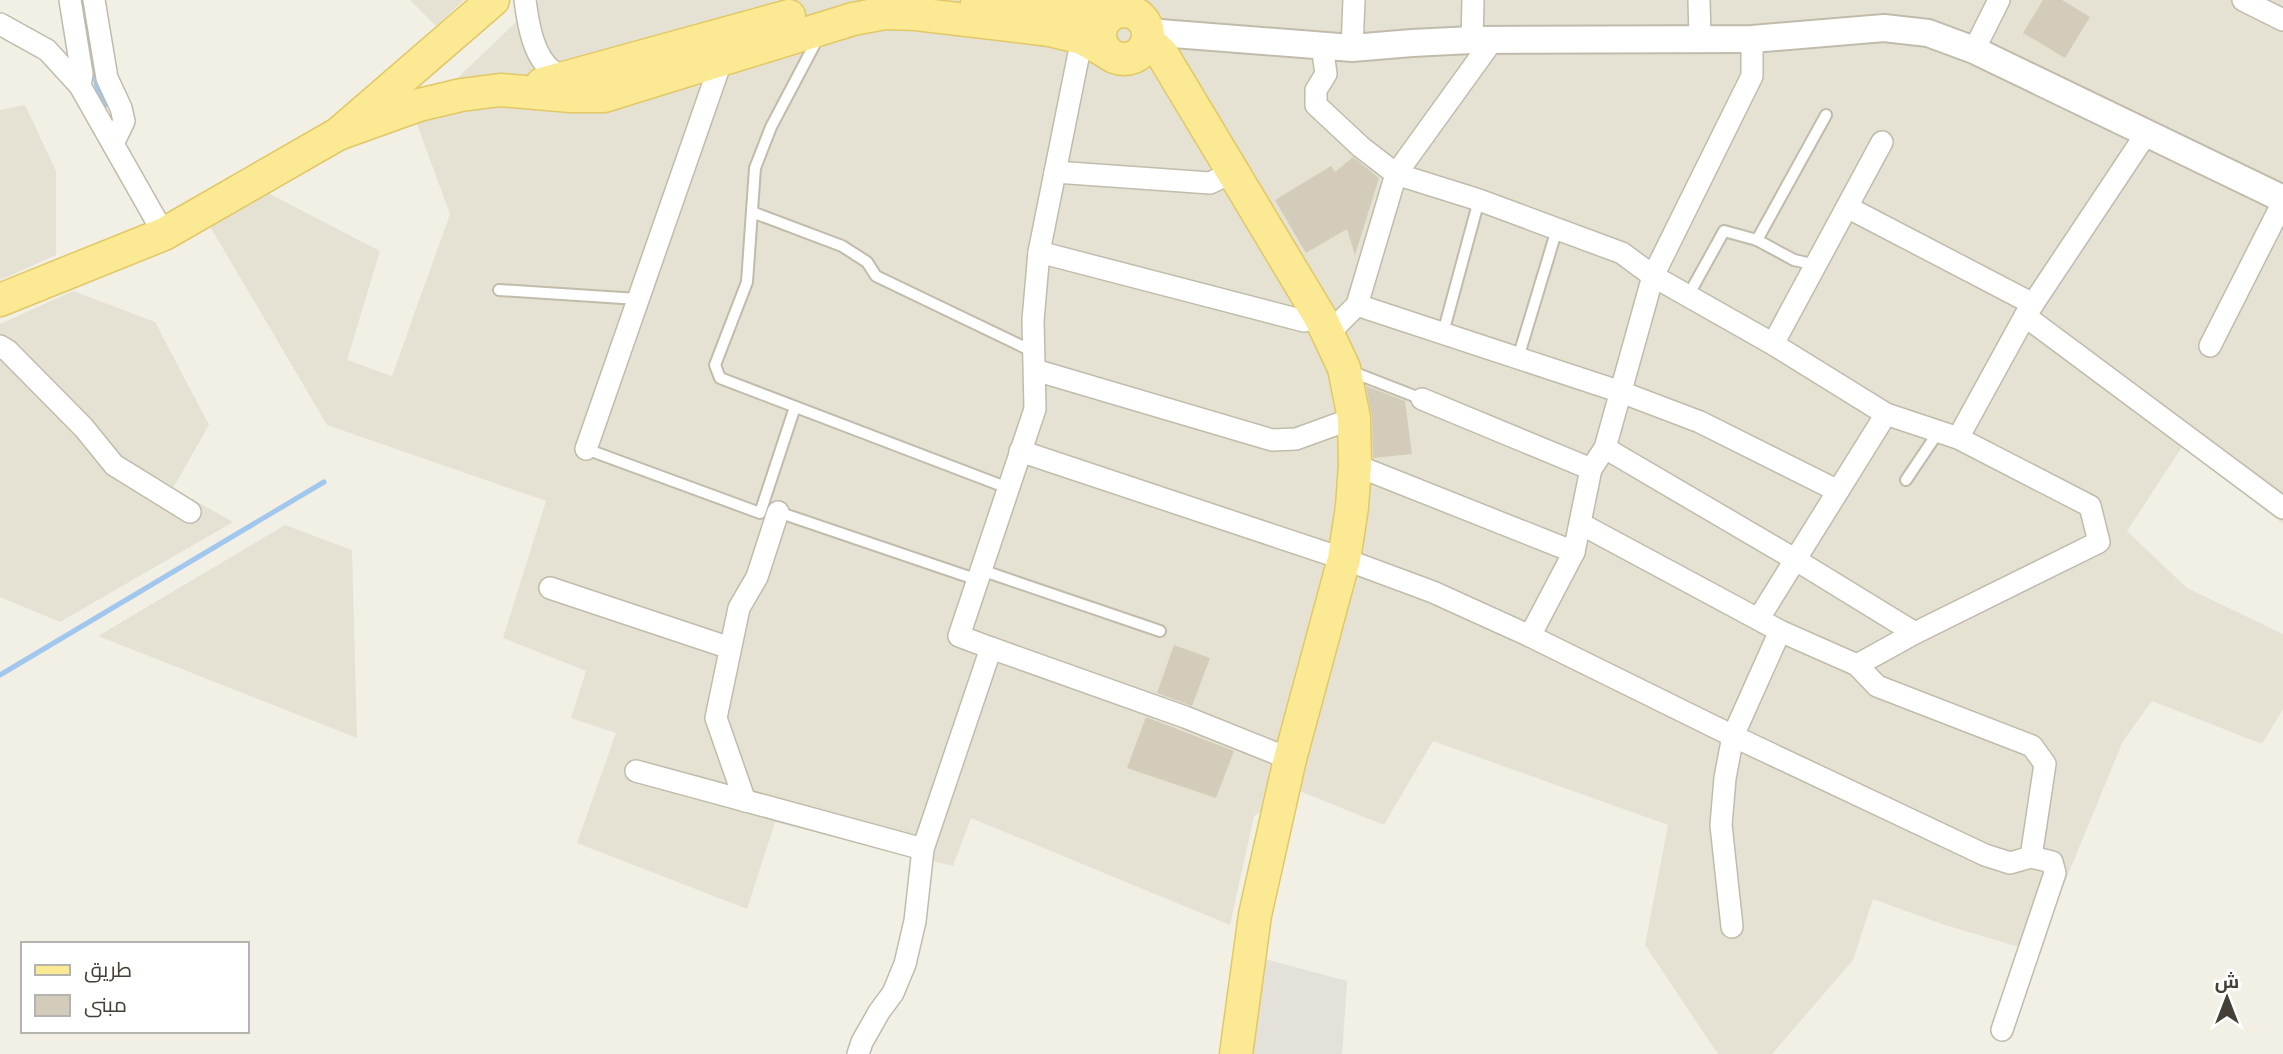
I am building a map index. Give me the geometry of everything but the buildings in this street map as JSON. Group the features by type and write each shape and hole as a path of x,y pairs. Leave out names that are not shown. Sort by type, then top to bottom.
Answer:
{"main road":[{"path":"338,134 494,0"},
{"path":"0,300 164,234 338,134 419,105 461,95 514,91 570,78 851,0"},
{"path":"977,0 1045,5 1135,20 1162,54 1233,172 1324,326 1344,368 1354,418 1355,465 1344,559 1290,759 1255,915 1236,1054"},
{"path":"514,91 604,96 853,19 886,13 1050,30 1123,59 1139,54 1135,20"},
{"path":"1095,46 1103,46 1100,32 1106,19 1135,20"}],"street":[{"path":"70,0 82,74 80,86"},
{"path":"94,0 107,78 124,121 113,144"},
{"path":"526,0 528,20 538,52 553,71 570,78"},
{"path":"1352,48 1354,0"},
{"path":"1039,252 1324,326 1357,304 1396,174 1482,40 1473,0"},
{"path":"1699,0 1700,38"},
{"path":"1974,50 1999,0"},
{"path":"2243,0 2283,19"},
{"path":"1135,20 1352,48 1482,40 1752,38 1884,28 1928,33 1974,50 2283,201 2210,346"},
{"path":"0,24 47,50 80,86 164,234"},
{"path":"1530,636 1574,552 1591,469 1605,448 1653,276 1752,76 1752,38"},
{"path":"1322,45 1326,74 1316,90 1317,105 1361,147 1396,174 1622,253 1653,276 1773,344 1886,414 1949,435 2090,506 2099,542 1915,633 1857,665"},
{"path":"1095,46 1055,172 1039,252 1033,320 1035,409 959,636 1290,759"},
{"path":"586,449 722,59"},
{"path":"1949,435 2146,134"},
{"path":"1773,344 1882,142"},
{"path":"1055,172 1210,183 1233,172"},
{"path":"1847,206 2029,310 2283,508"},
{"path":"1357,304 1621,392 1700,422 1838,491"},
{"path":"0,346 84,428 114,465 190,512"},
{"path":"1034,361 1272,440 1296,439 1354,418"},
{"path":"1422,399 1591,469"},
{"path":"1759,618 1886,414"},
{"path":"1605,448 1796,559 1915,633"},
{"path":"1020,451 1344,559 1433,592 1985,855 2010,863 2031,857 2052,862 2055,873 2002,1030"},
{"path":"1355,465 1574,552"},
{"path":"745,801 716,718 739,608 757,577 770,509"},
{"path":"1581,524 1780,631 1857,665 1877,686 2032,746 2045,764 2031,857"},
{"path":"550,588 730,648"},
{"path":"1732,927 1721,825 1725,779 1734,736 1780,631"},
{"path":"858,1054 879,1012 893,993 905,964 915,921 923,849 991,648"},
{"path":"636,771 923,849"}],"lane":[{"path":"823,28 771,127 755,168 747,282 715,365 720,378 1008,488"},
{"path":"1756,240 1826,115"},
{"path":"1443,333 1479,201"},
{"path":"752,212 842,246 867,262 876,276 1034,361"},
{"path":"1518,358 1557,229"},
{"path":"1688,296 1724,231 1756,240 1794,260 1816,265"},
{"path":"499,290 638,299"},
{"path":"1344,368 1422,399"},
{"path":"770,509 795,407"},
{"path":"1906,480 1949,435"},
{"path":"586,449 760,513 770,509 1160,631"}],"shaded area":[{"path":"410,0 464,0 436,26"},
{"path":"539,0 2283,0 2283,524 2182,447 2127,531 2187,588 2283,634 2283,709 2262,744 2152,701 2123,741 2036,952 1942,924 1873,899 1853,960 1772,1054 1718,1054 1645,945 1668,825 1433,741 1384,825 1297,790 1254,816 1230,925 971,818 953,866 775,822 747,909 577,843 616,733 571,718 586,671 503,638 546,501 327,425 208,223 264,191 380,251 347,360 392,376 450,214 415,119"},
{"path":"25,105 56,171 56,255 0,280 0,110"},
{"path":"73,291 155,322 209,425 173,488 233,522 60,622 0,597 0,324"},
{"path":"285,525 352,550 357,738 98,636"},
{"path":"1261,958 1347,981 1342,1054 1245,1054"}],"waterway":[{"path":"82,0 97,87 105,105"},
{"path":"0,675 324,482"}]}
